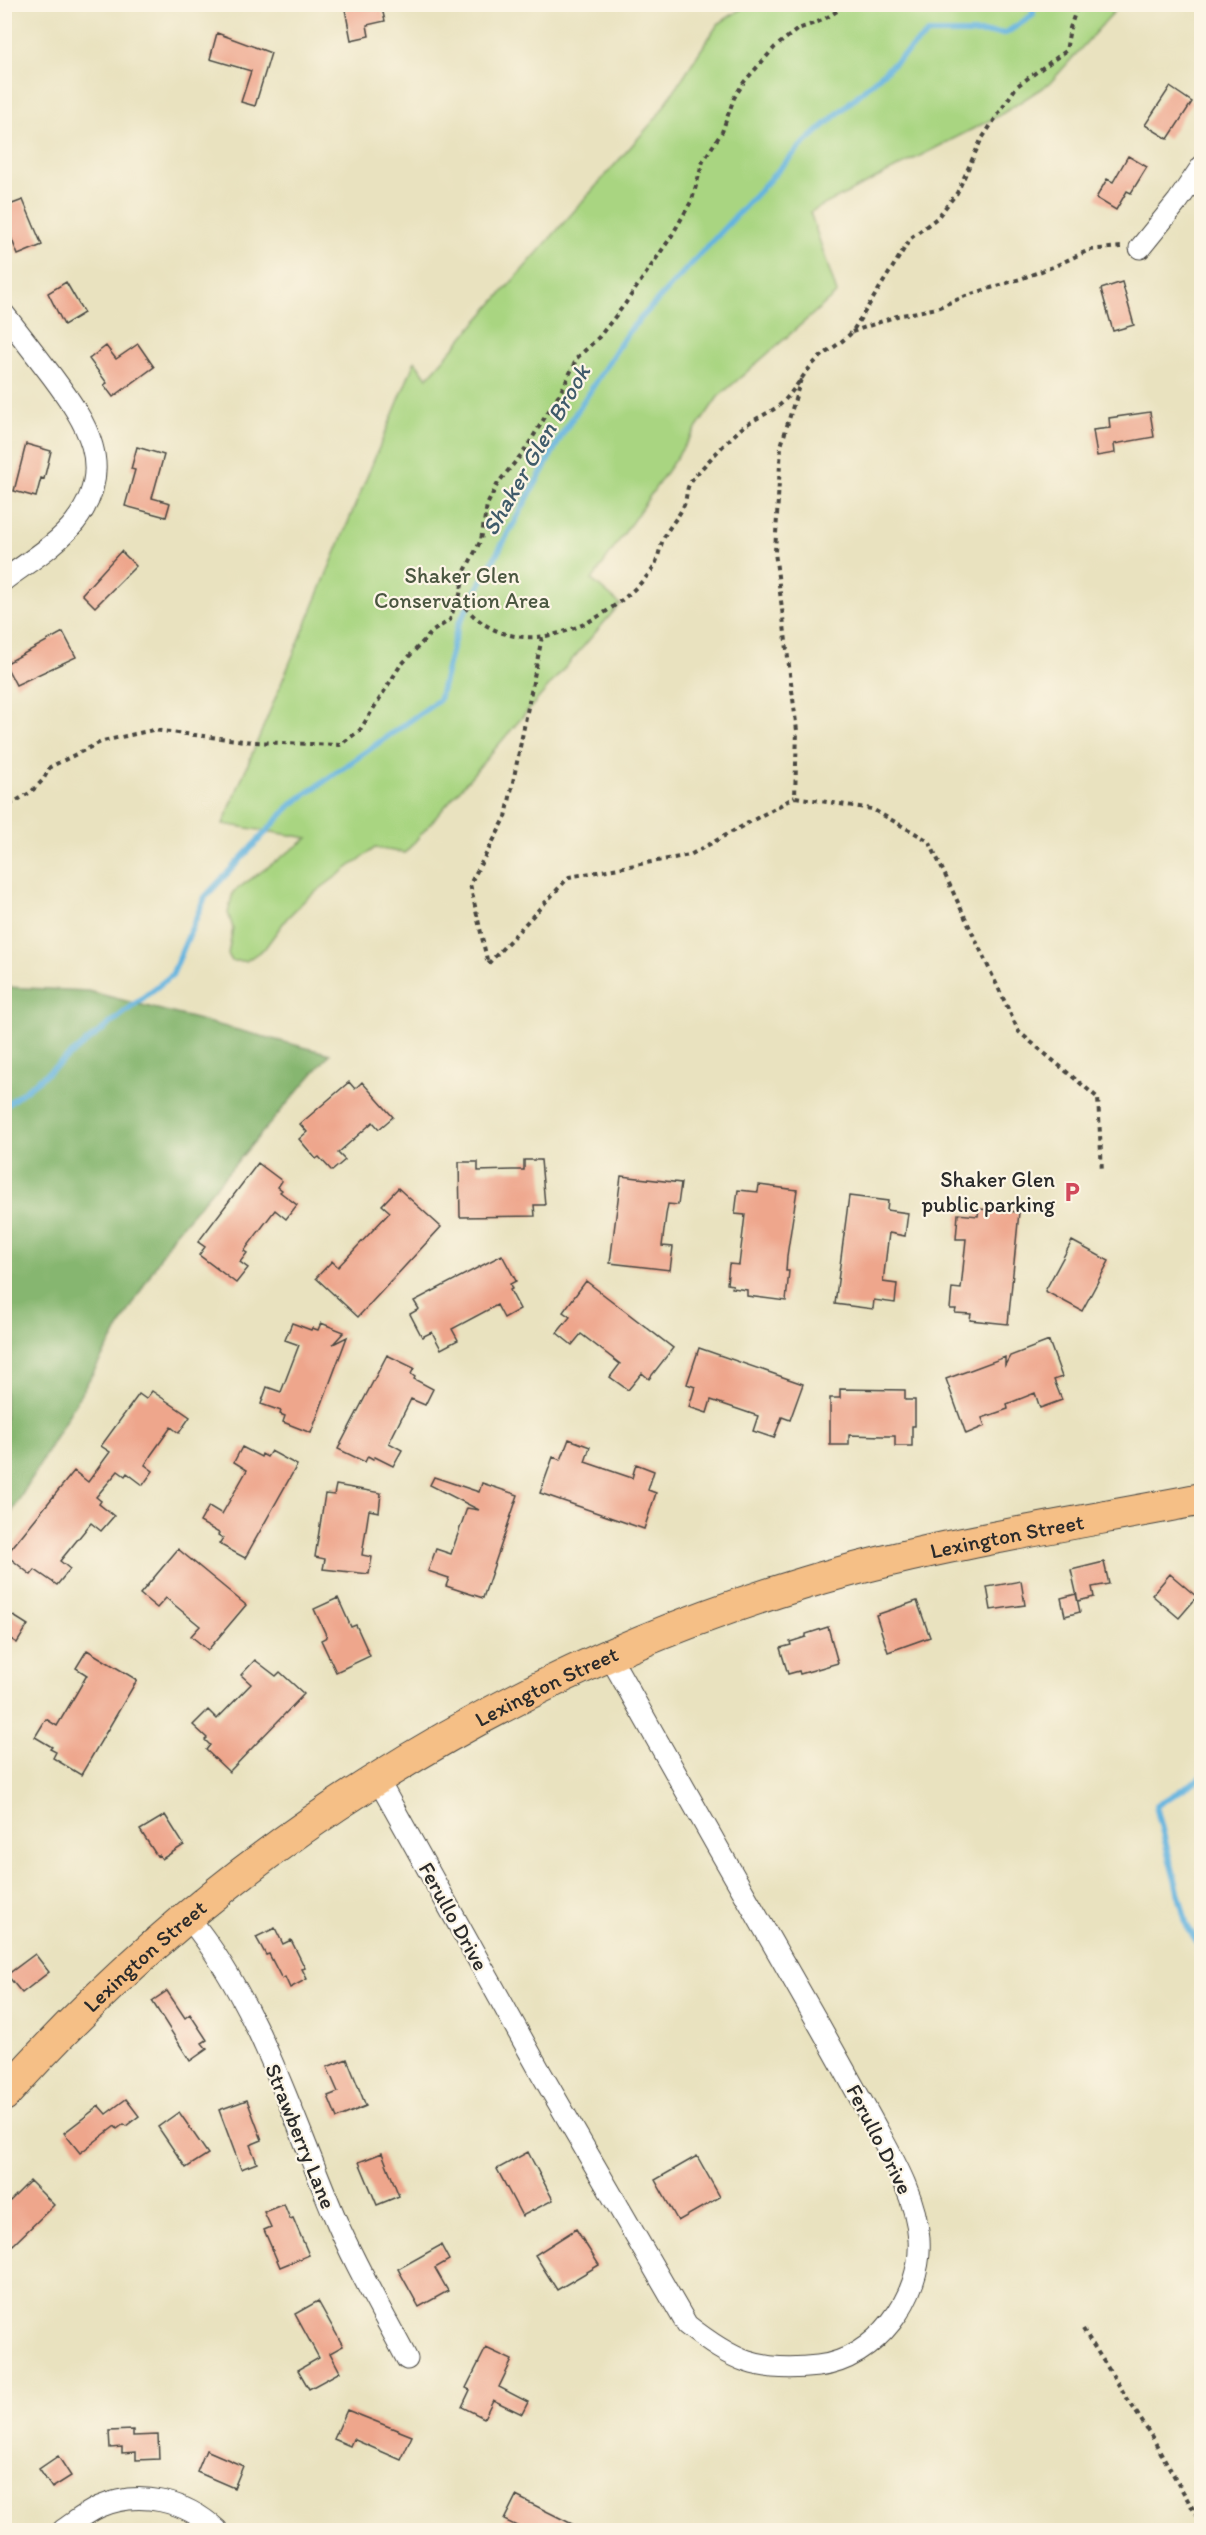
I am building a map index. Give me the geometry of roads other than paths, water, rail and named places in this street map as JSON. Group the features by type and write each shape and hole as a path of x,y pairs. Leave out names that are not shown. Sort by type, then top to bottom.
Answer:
{"main road":[{"name":"Lexington Street","path":"4,2095 95,2000 188,1917 262,1857 377,1778 470,1723 609,1656 739,1604 863,1567 1001,1536 1202,1499"}],"street":[{"path":"1140,248 1178,201 1202,166"},
{"path":"4,314 82,419 92,442 94,466 91,490 75,523 57,540 4,580"},
{"name":"Ferullo Drive","path":"377,1778 541,2073 687,2325 718,2349 754,2366 790,2370 836,2364 867,2346 888,2325 908,2298 915,2275 919,2241 914,2208 899,2170 842,2065 609,1656"},
{"name":"Strawberry Lane","path":"188,1917 215,1952 262,2040 334,2216 407,2359"},
{"path":"63,2530 107,2504 141,2499 163,2501 183,2508 202,2518 217,2530"}],"waterway":[{"name":"Shaker Glen Brook","path":"4,1107 172,975 205,897 292,804 439,700 458,625 563,433 628,332 798,149 928,33 1006,33 1033,15 1033,4"},
{"path":"1202,1777 1156,1806 1187,1926 1202,1949"}],"place":[{"name":"Shaker Glen public parking","path":"1072,1192"}],"park label":[{"name":"Shaker Glen Conservation Area","path":"462,588"}]}
